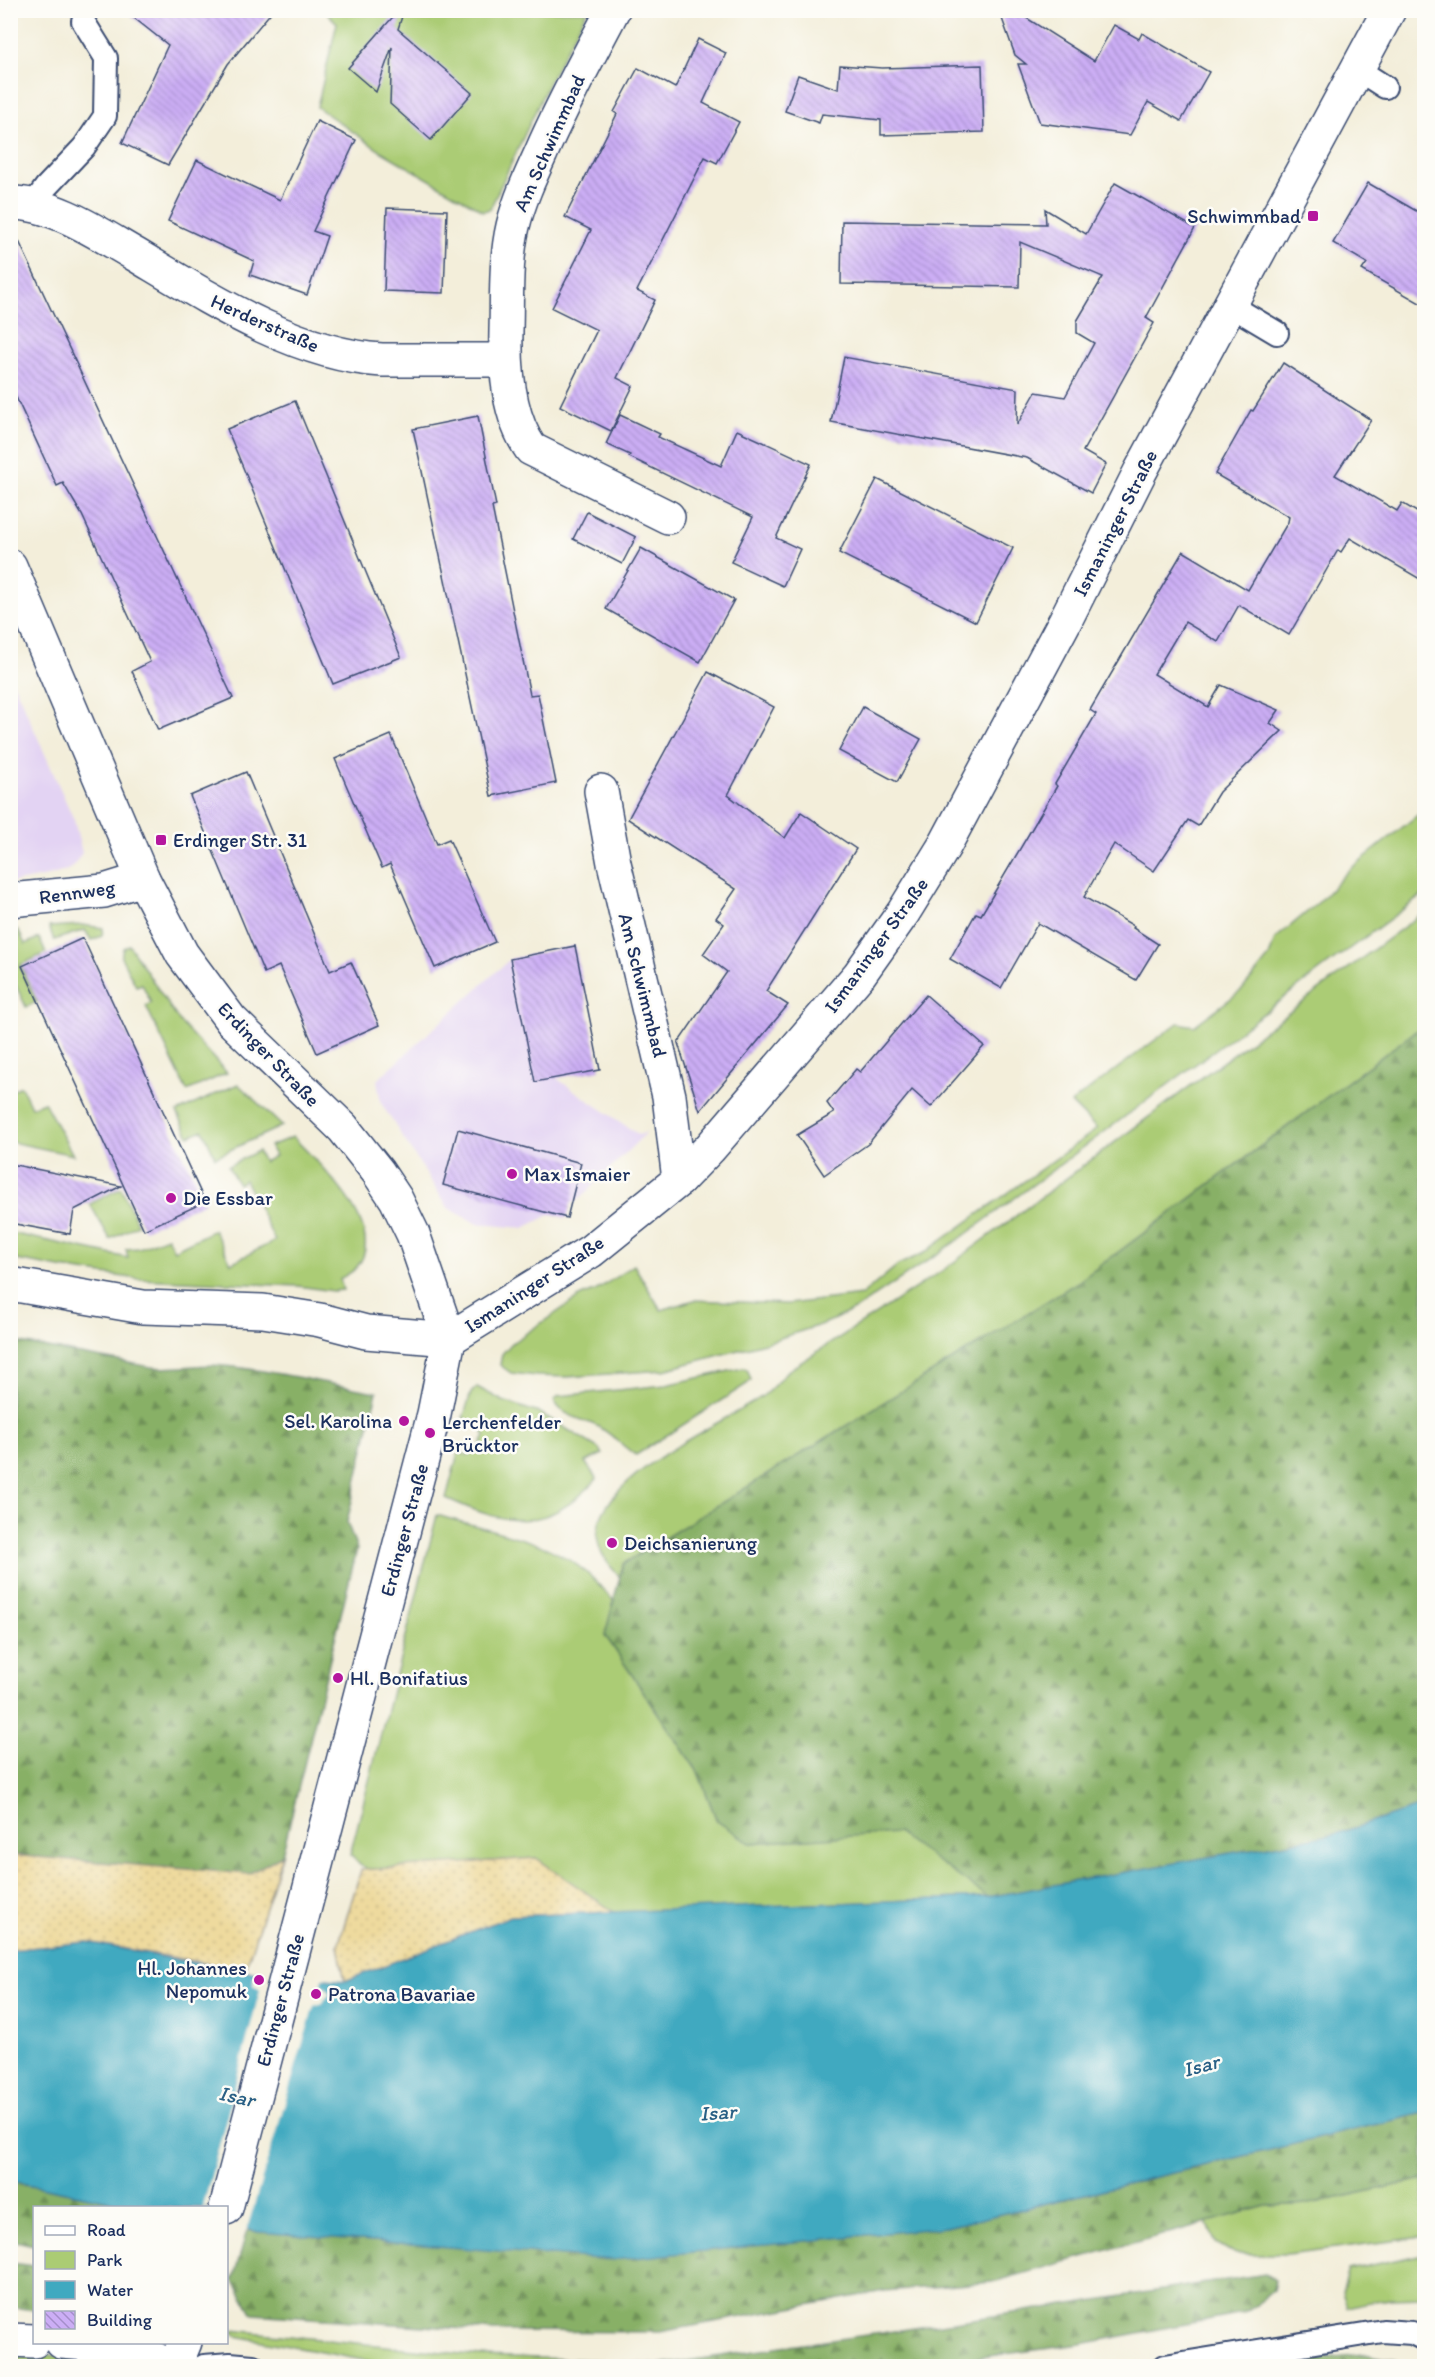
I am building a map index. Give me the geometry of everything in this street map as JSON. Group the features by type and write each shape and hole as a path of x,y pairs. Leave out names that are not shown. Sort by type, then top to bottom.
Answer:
{"street":[{"name":"Am Schwimmbad","path":"613,10 562,105 532,173 516,217 507,268 505,360 516,419 521,434 531,449 668,517"},
{"name":"Ismaninger Straße","path":"10,1284 143,1307 263,1311 320,1320 366,1332 449,1339 591,1251 679,1179 710,1148 859,975 903,913 945,845 1230,305 1389,10"},
{"name":"Herderstraße","path":"21,205 74,219 245,318 329,352 382,360 505,360"},
{"name":"Erdinger Straße","path":"10,566 143,879 182,954 231,1020 343,1128 390,1190 413,1234 449,1339 434,1414 227,2206"},
{"name":"Am Schwimmbad","path":"601,791 614,863 669,1096 679,1179"},
{"name":"Rennweg","path":"10,900 104,891 143,879"},
{"path":"10,2340 33,2341"},
{"path":"77,2344 135,2348 168,2367"},
{"path":"175,2367 185,2344"}],"lane":[{"path":"21,205 46,187 84,147 105,116 106,58 83,21"},
{"path":"1357,69 1385,87"},
{"path":"1230,305 1277,333"},
{"path":"1165,2367 1383,2331 1412,2333 1425,2339"},
{"path":"204,2367 230,2364 253,2367"}],"shaded area":[{"path":"11,677 74,820 82,853 72,868 53,875 11,883"},
{"path":"510,959 535,1082 556,1078 639,1135 647,1132 577,1201 524,1228 478,1224 448,1208 381,1103 377,1080"}],"green space":[{"path":"325,11 587,11 550,80 490,209 483,211 379,150 317,107 337,23"},
{"path":"1424,810 1424,894 961,1238 854,1310 826,1323 768,1342 664,1370 567,1377 511,1373 500,1365 502,1354 512,1343 581,1296 595,1291 634,1265 661,1310 694,1300 788,1304 862,1295 898,1265 924,1253 1097,1129 1071,1103 1178,1023 1194,1026 1242,990 1269,957 1275,939 1320,901 1349,870"},
{"path":"1424,912 1424,1025 1078,1282 623,1564 620,1577 609,1565 598,1542 600,1519 613,1497 635,1476 661,1456 764,1395 786,1372 942,1271"},
{"path":"82,925 103,928 102,936 91,940 85,930 54,940 49,927"},
{"path":"11,930 18,930 25,944 39,938 46,953 20,965 37,1002 26,1007 11,975"},
{"path":"129,945 179,1021 227,1073 187,1091 146,1006 151,1003 142,984 136,986 121,957 123,948"},
{"path":"1424,1025 1424,1805 1336,1834 988,1897 897,1833 750,1843 717,1821 698,1772 605,1635 623,1564 1078,1282"},
{"path":"238,1084 282,1126 215,1157 203,1130 189,1136 177,1112"},
{"path":"21,1086 31,1107 44,1102 73,1155 11,1142 11,1091"},
{"path":"293,1137 333,1180 358,1216 364,1235 364,1252 356,1268 340,1279 343,1290 139,1279 11,1259 11,1233 128,1258 126,1249 139,1248 167,1237 174,1250 214,1230 231,1263 275,1241 245,1180 238,1184 228,1166 258,1151 264,1162 275,1156 270,1146"},
{"path":"121,1188 138,1225 110,1239 90,1204"},
{"path":"10,1341 151,1367 225,1366 377,1392 347,1522 357,1549 282,1855 249,1874 11,1855"},
{"path":"747,1369 751,1380 747,1384 636,1455 602,1429 562,1411 554,1400 559,1396 666,1385"},
{"path":"477,1387 503,1401 542,1414 598,1448 603,1454 585,1462 597,1479 579,1497 561,1509 526,1520 489,1515 446,1498 458,1453 469,1455 478,1451 485,1436 479,1426 463,1418 471,1393"},
{"path":"437,1515 549,1549 581,1568 594,1579 614,1601 605,1635 698,1772 717,1821 751,1843 897,1832 988,1897 614,1912 536,1858 367,1870 350,1855"},
{"path":"1424,2113 1424,2179 1310,2204 1266,2206 993,2282 884,2291 660,2332 494,2331 253,2314 233,2280 247,2230 259,2232 946,2227"},
{"path":"1424,2179 1424,2236 1415,2238 1287,2254 1235,2254 1216,2243 1207,2222 1266,2206 1310,2204"},
{"path":"10,2181 134,2206 33,2206 33,2245 11,2240"},
{"path":"1424,2254 1424,2297 1389,2298 1347,2307 1342,2292 1349,2270"},
{"path":"10,2263 33,2266 33,2310 11,2307"},
{"path":"1265,2274 1275,2280 1273,2290 1243,2313 1081,2344 914,2366 597,2366 595,2360 659,2365"},
{"path":"232,2330 481,2356 595,2360 597,2366 395,2366 236,2336"},
{"path":"10,2354 102,2359 100,2366 67,2366 12,2361"},
{"path":"1364,2354 1411,2366 1282,2366 1315,2359"}],"sand":[{"path":"10,1855 249,1874 282,1855 245,1970 87,1942 11,1950"},
{"path":"536,1858 614,1912 511,1916 345,1981 338,1946 361,1870"}],"water":[{"name":"Isar","path":"1424,1805 1424,2113 946,2227 613,2260 259,2232 228,2225 228,2206 134,2206 11,2181 11,1950 87,1942 219,1968 345,1981 511,1916 988,1897 1336,1834"}],"pier":[{"path":"265,1969 323,1975 321,1984 329,1991 329,1995 322,2003 314,2006 246,2232 228,2228 228,2206 203,2206 260,1990 254,1985 253,1978"}],"building":[{"path":"124,10 273,10 228,64 168,165 122,143 168,45"},
{"path":"399,10 404,10 398,29 472,93 431,140 390,104 392,47 376,92 348,68"},
{"path":"999,10 1014,10 1094,61 1114,25 1139,39 1142,33 1209,72 1181,121 1148,102 1130,135 1040,123 1018,64 1026,64 1015,55"},
{"path":"698,39 726,53 703,103 739,122 717,163 705,157 637,291 655,300 617,378 633,386 611,431 560,406 597,330 552,308 591,230 565,217 617,114 614,112 638,68 675,88"},
{"path":"840,65 882,68 982,65 984,132 881,135 881,120 822,114 819,123 785,111 798,75 838,89"},
{"path":"317,121 356,140 313,231 327,236 307,295 250,275 254,261 168,221 197,160 280,200"},
{"path":"1115,183 1195,228 1146,318 1154,323 1083,451 1106,464 1091,493 1027,458 831,422 844,357 1018,389 1017,425 1036,392 1065,397 1094,343 1077,333 1077,321 1103,277 1020,242 1019,287 841,284 842,221 1046,224 1045,209 1086,234"},
{"path":"1368,183 1425,216 1425,306 1362,270 1367,263 1333,243"},
{"path":"387,208 447,210 444,293 384,291"},
{"path":"10,222 233,698 158,730 132,671 150,662 82,515 63,483 57,486 10,384"},
{"path":"1283,363 1371,420 1335,475 1397,511 1402,503 1425,517 1425,582 1350,538 1341,552 1338,550 1289,635 1239,605 1218,642 1185,622 1154,674 1208,707 1221,685 1279,710 1270,723 1282,731 1219,792 1198,826 1188,820 1154,871 1114,844 1084,897 1134,926 1133,928 1158,944 1136,980 1038,923 1001,988 950,959 976,913 981,915 1057,786 1055,784 1096,714 1090,710 1183,551 1248,590 1288,522 1289,517 1215,474 1251,410 1253,411"},
{"path":"295,401 401,657 333,684 227,429"},
{"path":"620,415 660,434 658,437 721,466 737,430 811,464 776,538 800,549 783,586 731,562 753,517 606,444"},
{"path":"478,416 496,506 492,507 530,695 538,694 556,783 491,796 413,429"},
{"path":"877,479 1013,548 976,622 839,553"},
{"path":"587,512 636,537 622,564 573,539"},
{"path":"641,548 734,600 700,662 606,609"},
{"path":"708,672 774,707 728,795 785,838 801,812 856,849 766,991 788,1005 700,1111 678,1043 727,972 703,954 724,924 716,918 736,889 628,819"},
{"path":"863,707 921,739 897,782 839,751"},
{"path":"391,735 437,844 449,839 495,942 435,968 390,864 382,868 335,759"},
{"path":"246,772 330,971 351,962 379,1025 317,1053 279,966 264,973 190,796"},
{"path":"83,938 205,1202 144,1230 22,966"},
{"path":"575,946 600,1070 535,1082 510,959"},
{"path":"926,995 984,1046 931,1107 912,1090 868,1144 824,1175 797,1135 834,1113 827,1103 856,1069 860,1072"},
{"name":"Max Ismaier","path":"458,1129 581,1163 567,1218 443,1185"},
{"path":"10,1164 121,1186 74,1210 70,1234 10,1223"}],"place":[{"name":"Schwimmbad","path":"1313,216"},
{"name":"Erdinger Str. 31","path":"161,840"},
{"name":"Max Ismaier","path":"512,1174"},
{"name":"Die Essbar","path":"171,1198"},
{"name":"Sel. Karolina","path":"404,1421"},
{"name":"Lerchenfelder Brücktor","path":"430,1433"},
{"name":"Deichsanierung","path":"612,1543"},
{"name":"Hl. Bonifatius","path":"338,1678"},
{"name":"Hl. Johannes Nepomuk","path":"259,1980"},
{"name":"Patrona Bavariae","path":"316,1994"}]}
